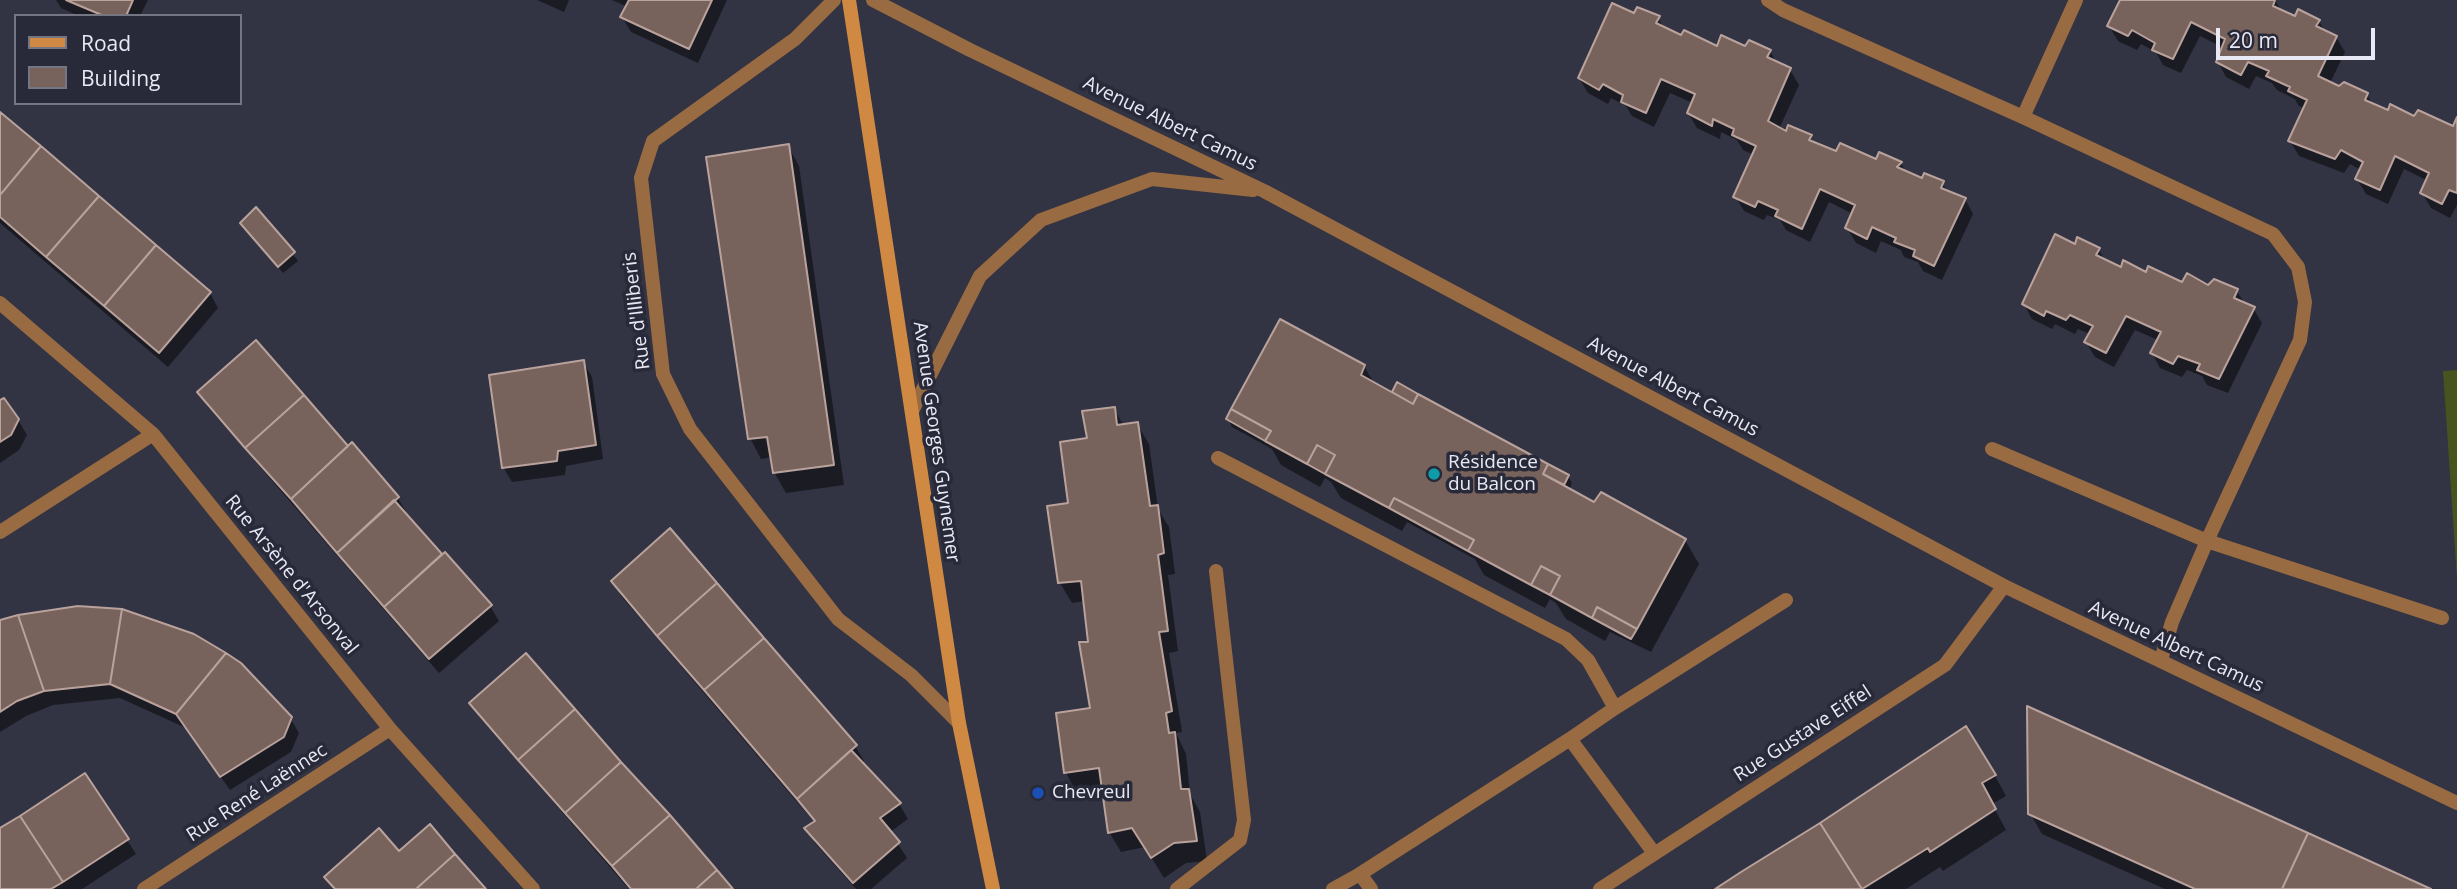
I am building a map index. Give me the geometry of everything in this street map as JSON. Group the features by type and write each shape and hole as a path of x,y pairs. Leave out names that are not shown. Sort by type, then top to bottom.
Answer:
{"street":[{"name":"Rue d'Illiberis","path":"834,0 795,39 653,141 641,178 663,374 690,429 838,619 911,675 959,723"},
{"name":"Avenue Georges Guynemer","path":"849,0 959,723 993,889"},
{"name":"Avenue Albert Camus","path":"873,0 970,50 1264,191 2004,586 2457,803"},
{"path":"1768,0 1783,10 2023,117 2273,234 2298,267 2305,302 2300,340 2207,541 2172,622 2161,660"},
{"path":"2023,117 2076,0"},
{"path":"912,411 980,276 1041,220 1152,179 1264,191"},
{"name":"Rue Arsène d'Arsonval","path":"0,303 153,434 390,729 533,889"},
{"path":"0,532 153,434"},
{"path":"1992,449 2207,541 2442,618"},
{"path":"1218,458 1566,639 1588,660 1615,708"},
{"path":"1177,889 1240,840 1244,820 1216,571"},
{"name":"Rue Gustave Eiffel","path":"1600,889 1945,665 2004,586"},
{"path":"1334,889 1787,600"},
{"name":"Rue René Laënnec","path":"144,889 390,729"},
{"path":"1570,739 1654,853"},
{"path":"1360,874 1371,889"}],"green space":[{"path":"2457,370 2457,579 2443,371"}],"building":[{"path":"66,0 133,0 127,14 99,14"},
{"path":"629,0 712,0 689,49 620,17"},
{"path":"2120,0 2275,0 2273,6 2295,16 2298,9 2320,20 2316,26 2337,36 2318,76 2339,86 2344,82 2368,93 2365,100 2388,110 2390,104 2414,116 2418,110 2453,126 2457,117 2457,193 2449,190 2442,204 2420,193 2429,173 2395,156 2380,190 2355,179 2363,162 2341,150 2335,159 2288,141 2307,100 2288,91 2290,87 2266,76 2269,71 2248,62 2241,75 2216,62 2225,39 2191,22 2173,59 2152,50 2155,43 2132,30 2128,36 2107,26"},
{"path":"1612,3 1634,13 1637,7 1660,16 1656,23 1681,35 1684,30 1717,46 1721,35 1745,46 1749,40 1771,50 1767,57 1791,68 1768,121 1786,131 1788,125 1812,135 1809,140 1836,151 1840,143 1876,159 1879,152 1902,162 1897,167 1922,178 1924,173 1944,181 1941,188 1966,198 1934,266 1913,256 1915,250 1894,242 1896,238 1872,227 1867,239 1845,228 1855,205 1820,189 1802,229 1775,216 1778,210 1758,201 1755,207 1733,197 1756,146 1732,135 1734,129 1713,119 1712,126 1687,113 1695,94 1661,79 1646,113 1621,102 1623,95 1603,84 1599,90 1578,78"},
{"path":"0,112 41,146 0,195"},
{"path":"789,144 834,465 773,473 767,437 748,439 706,157"},
{"path":"41,146 99,196 46,257 0,217 0,195"},
{"path":"99,196 156,245 104,306 46,257"},
{"path":"256,207 295,252 278,267 240,223"},
{"path":"2055,234 2075,244 2077,237 2100,248 2096,255 2121,267 2123,260 2146,272 2148,266 2182,282 2187,273 2208,285 2214,279 2238,289 2234,298 2255,307 2219,379 2197,370 2200,364 2178,356 2173,364 2150,353 2161,332 2126,316 2106,353 2084,342 2093,326 2070,315 2066,320 2046,311 2044,316 2022,304"},
{"path":"156,245 211,292 159,353 104,306"},
{"name":"Résidence du Balcon","path":"1280,319 1365,365 1361,375 1413,404 1418,394 1548,464 1543,474 1594,502 1601,492 1686,539 1637,629 1597,607 1592,618 1550,595 1560,576 1541,566 1531,585 1468,551 1474,540 1394,498 1389,508 1325,474 1335,455 1317,445 1307,464 1265,441 1271,431 1231,409"},
{"path":"256,340 304,395 245,448 197,392"},
{"path":"584,360 596,445 558,451 557,461 502,468 489,375"},
{"path":"1397,382 1418,394 1413,404 1392,392"},
{"path":"304,395 348,446 291,499 245,448"},
{"path":"4,398 19,419 11,435 0,442 0,400"},
{"path":"1115,407 1117,425 1138,422 1150,506 1158,505 1164,553 1158,555 1168,631 1159,632 1172,711 1166,713 1169,733 1175,732 1181,789 1189,789 1197,841 1174,843 1151,858 1132,828 1108,833 1099,768 1064,773 1056,713 1090,708 1079,642 1088,642 1081,581 1058,583 1047,506 1068,503 1060,442 1087,438 1082,411"},
{"path":"1231,409 1271,431 1265,441 1226,419"},
{"path":"352,442 399,497 337,553 291,499"},
{"path":"1317,445 1335,455 1325,474 1307,464"},
{"path":"1548,464 1569,475 1564,485 1543,474"},
{"path":"1394,498 1474,540 1468,551 1389,508"},
{"path":"394,500 442,554 384,607 337,553"},
{"path":"670,528 717,583 657,636 611,581"},
{"path":"445,552 492,605 429,659 384,607"},
{"path":"1541,566 1560,576 1550,595 1531,585"},
{"path":"717,583 764,638 704,690 657,636"},
{"path":"78,606 122,609 110,684 44,691 18,615"},
{"path":"1597,607 1637,629 1631,639 1592,618"},
{"path":"122,609 194,634 226,653 176,714 110,684"},
{"path":"18,615 44,691 17,701 0,712 0,620"},
{"path":"764,638 857,745 797,799 704,690"},
{"path":"226,653 241,663 292,717 284,737 220,777 176,714"},
{"path":"526,653 575,709 518,760 469,703"},
{"path":"2027,706 2308,833 2282,889 2195,889 2028,814"},
{"path":"575,709 621,762 565,813 518,760"},
{"path":"1966,726 1996,775 1982,783 1996,809 1930,852 1928,848 1862,889 1820,823"},
{"path":"851,750 901,803 880,818 900,842 853,883 804,828 815,821 797,799"},
{"path":"621,762 670,815 612,866 565,813"},
{"path":"85,773 129,839 63,882 20,816"},
{"path":"670,815 717,870 696,889 631,889 612,866"},
{"path":"20,816 63,882 51,889 0,889 0,828"},
{"path":"1820,823 1862,889 1715,889 1741,872"},
{"path":"430,824 455,854 416,889 335,889 324,877 379,828 399,851"},
{"path":"2308,833 2431,889 2282,889"},
{"path":"455,854 486,889 416,889"},
{"path":"717,870 733,889 696,889"}],"place":[{"name":"Résidence du Balcon","path":"1434,474"},
{"name":"Chevreul","path":"1038,793"}]}
